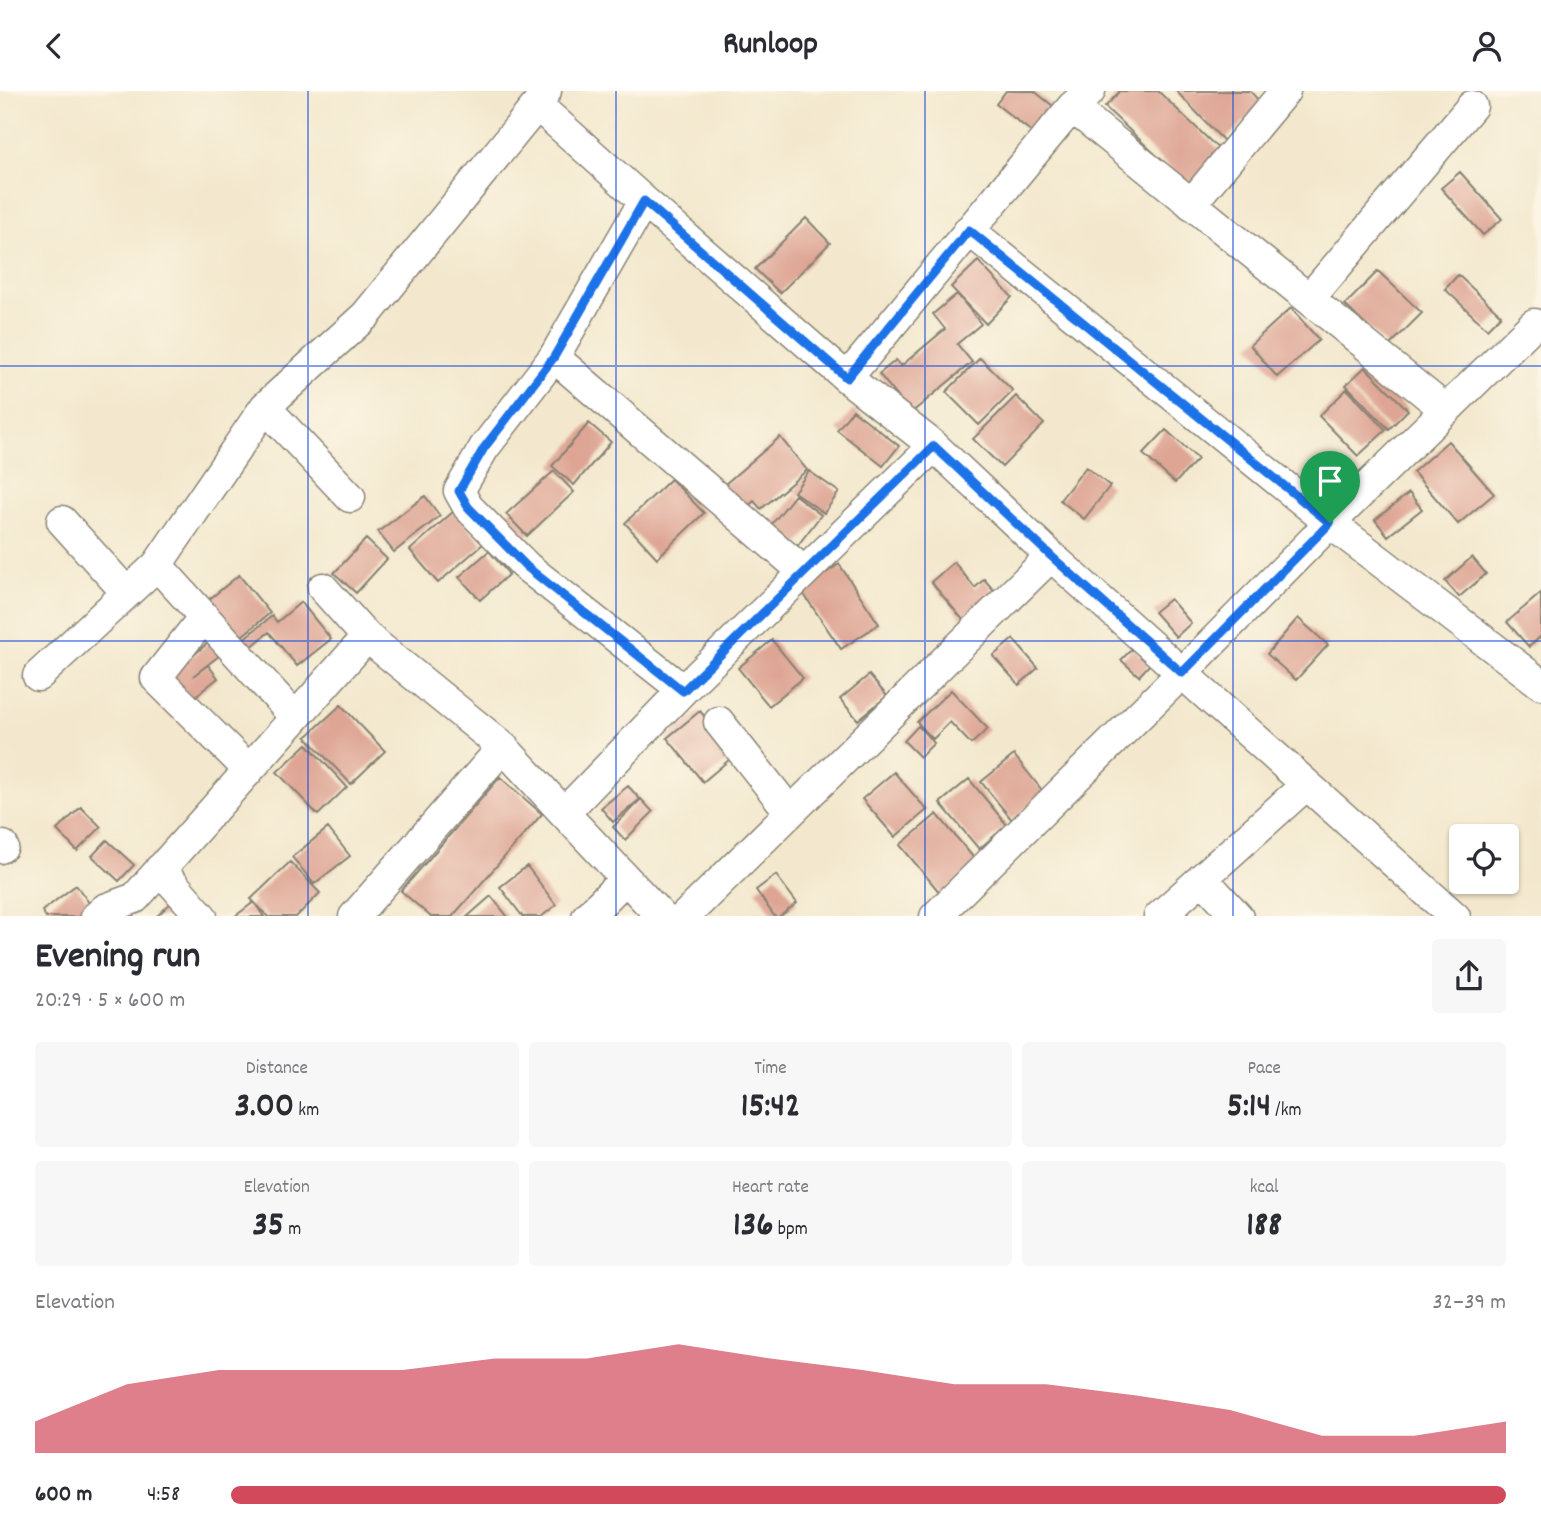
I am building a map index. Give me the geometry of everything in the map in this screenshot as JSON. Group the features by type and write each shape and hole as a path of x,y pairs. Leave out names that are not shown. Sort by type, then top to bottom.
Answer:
{"street":[{"path":"1191,204 1285,91"},
{"path":"38,676 157,565 265,407 366,315 541,98 644,201 847,378 934,446 1051,556 1455,916"},
{"path":"847,378 1081,99 1191,204 1446,410"},
{"path":"1309,299 1472,106"},
{"path":"644,201 554,357 484,448 459,491 468,507 527,567 683,691"},
{"path":"969,230 1330,523 1541,684"},
{"path":"935,916 1534,324"},
{"path":"554,357 804,572"},
{"path":"265,407 350,497"},
{"path":"565,813 683,691 934,446"},
{"path":"62,521 127,593"},
{"path":"684,916 1051,556"},
{"path":"157,565 295,717"},
{"path":"323,588 367,637 503,747 662,916"},
{"path":"204,617 156,678 249,769"},
{"path":"96,916 105,909 135,898 367,637"},
{"path":"719,722 790,812"},
{"path":"354,916 503,747"},
{"path":"1159,916 1306,785"},
{"path":"160,869 202,916"},
{"path":"1202,878 1238,916"},
{"path":"587,916 625,879"}],"building":[{"path":"1006,91 1034,91 1058,110 1037,136 996,104"},
{"path":"1120,91 1158,91 1225,155 1192,189 1105,107"},
{"path":"1176,91 1250,91 1262,104 1224,141"},
{"path":"1460,172 1502,219 1483,235 1441,188"},
{"path":"806,218 830,243 780,293 755,269"},
{"path":"978,261 1012,297 986,324 951,287"},
{"path":"1378,271 1422,313 1388,347 1345,305"},
{"path":"1458,275 1501,315 1487,329 1445,289"},
{"path":"957,294 981,324 957,344 972,362 911,413 879,374 896,360 901,366 945,329 933,314"},
{"path":"1291,308 1319,340 1277,377 1250,345"},
{"path":"980,358 1013,391 979,425 946,392"},
{"path":"1365,367 1408,410 1389,429 1346,385"},
{"path":"1347,389 1386,430 1358,456 1319,416"},
{"path":"1016,396 1044,424 1002,467 973,439"},
{"path":"853,410 899,446 883,466 837,430"},
{"path":"589,423 611,442 574,485 552,466"},
{"path":"1166,430 1198,459 1175,483 1143,454"},
{"path":"780,437 807,470 761,509 754,501 744,510 724,485"},
{"path":"1448,441 1494,494 1458,524 1413,472"},
{"path":"1086,467 1110,486 1084,519 1060,500"},
{"path":"554,471 574,492 527,536 506,514"},
{"path":"809,471 839,492 824,513 794,492"},
{"path":"671,479 704,513 657,558 625,523"},
{"path":"1409,493 1422,509 1388,536 1375,520"},
{"path":"795,495 821,515 795,549 768,529"},
{"path":"425,496 440,516 394,552 378,532"},
{"path":"454,511 483,544 438,583 410,550"},
{"path":"366,539 387,559 356,593 334,573"},
{"path":"489,551 509,574 480,600 459,577"},
{"path":"1472,557 1486,574 1459,597 1445,581"},
{"path":"954,562 975,588 984,579 996,593 964,621 931,582"},
{"path":"839,564 879,624 841,649 801,590"},
{"path":"239,575 270,613 237,640 206,602"},
{"path":"1541,593 1541,636 1529,647 1507,622"},
{"path":"1170,599 1191,623 1176,637 1154,612"},
{"path":"301,602 331,639 297,666 269,632 244,653 237,644 272,616 277,622"},
{"path":"1298,618 1328,645 1296,680 1267,654"},
{"path":"1013,639 1038,668 1019,685 993,656"},
{"path":"772,640 803,678 769,706 738,668"},
{"path":"209,642 220,655 193,676 208,665 218,678 192,699 169,676"},
{"path":"1133,648 1150,664 1139,676 1121,660"},
{"path":"869,675 887,696 858,720 840,699"},
{"path":"951,690 988,729 971,744 950,722 933,739 917,722"},
{"path":"341,705 385,751 351,784 306,737"},
{"path":"700,711 736,754 703,782 667,738"},
{"path":"918,726 934,743 920,757 904,741"},
{"path":"307,744 347,787 318,815 277,772"},
{"path":"1014,755 1045,794 1012,820 981,782"},
{"path":"894,772 927,810 895,837 862,799"},
{"path":"500,777 542,814 453,916 430,916 401,891"},
{"path":"969,779 1007,825 979,849 940,803"},
{"path":"628,786 640,799 613,822 601,808"},
{"path":"641,799 653,812 625,840 613,827"},
{"path":"81,807 101,827 77,851 57,830"},
{"path":"937,814 978,863 941,894 900,845"},
{"path":"328,828 350,856 314,884 292,857"},
{"path":"107,840 134,865 119,881 92,856"},
{"path":"290,862 320,893 297,916 267,916 251,899"},
{"path":"527,866 556,905 542,916 522,916 500,887"},
{"path":"776,875 797,903 780,916 774,916 756,890"},
{"path":"76,885 92,907 81,916 45,916 42,911"},
{"path":"491,896 507,916 468,916"},
{"path":"172,902 184,916 157,916"},
{"path":"254,902 263,916 235,916"}],"route":[{"path":"644,201 847,378 969,230 1330,523 1182,673 1051,556 934,446 683,691 527,567 468,507 459,491 484,448 554,357 644,201"}]}
